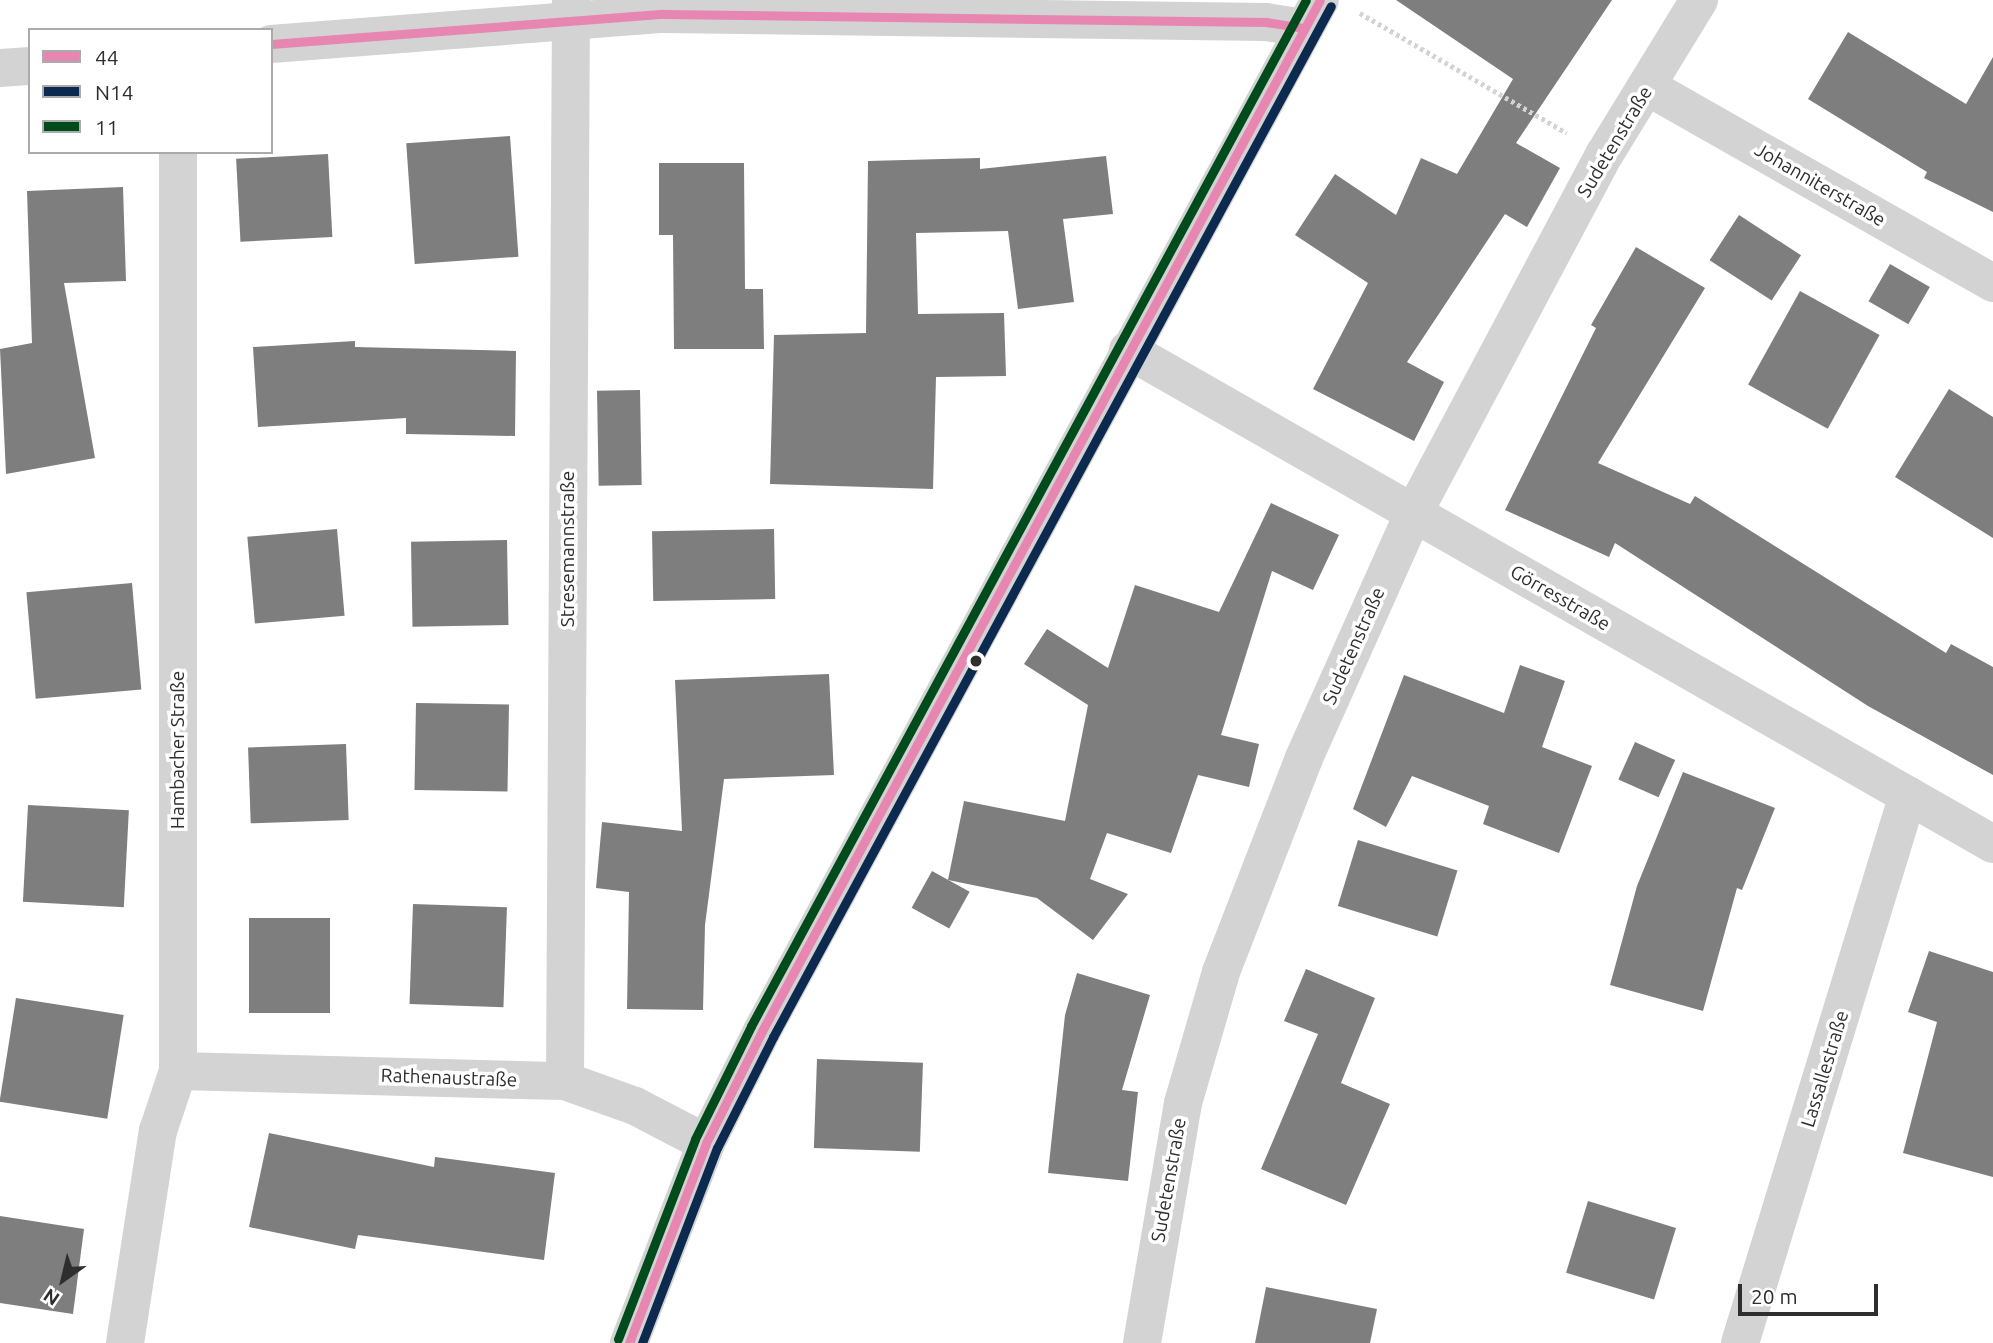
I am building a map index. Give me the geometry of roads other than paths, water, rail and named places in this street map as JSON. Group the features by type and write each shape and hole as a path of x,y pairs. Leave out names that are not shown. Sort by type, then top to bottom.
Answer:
{"street":[{"name":"Sudetenstraße","path":"1142,1343 1182,1103 1221,972 1304,758 1413,514 1604,155 1699,0"},
{"path":"273,44 574,9 1205,21 1326,12"},
{"name":"Stresemannstraße","path":"565,1081 574,9"},
{"path":"629,1343 706,1143 1128,350 1326,12"},
{"path":"0,68 28,66"},
{"name":"Johanniterstraße","path":"1648,87 1993,283"},
{"name":"Hambacher Straße","path":"125,1343 158,1132 178,1071 178,154"},
{"name":"Görresstraße","path":"1128,350 1993,844"},
{"name":"Lassallestraße","path":"1740,1343 1908,795"},
{"name":"Rathenaustraße","path":"178,1071 565,1081 635,1106 706,1143"}]}
